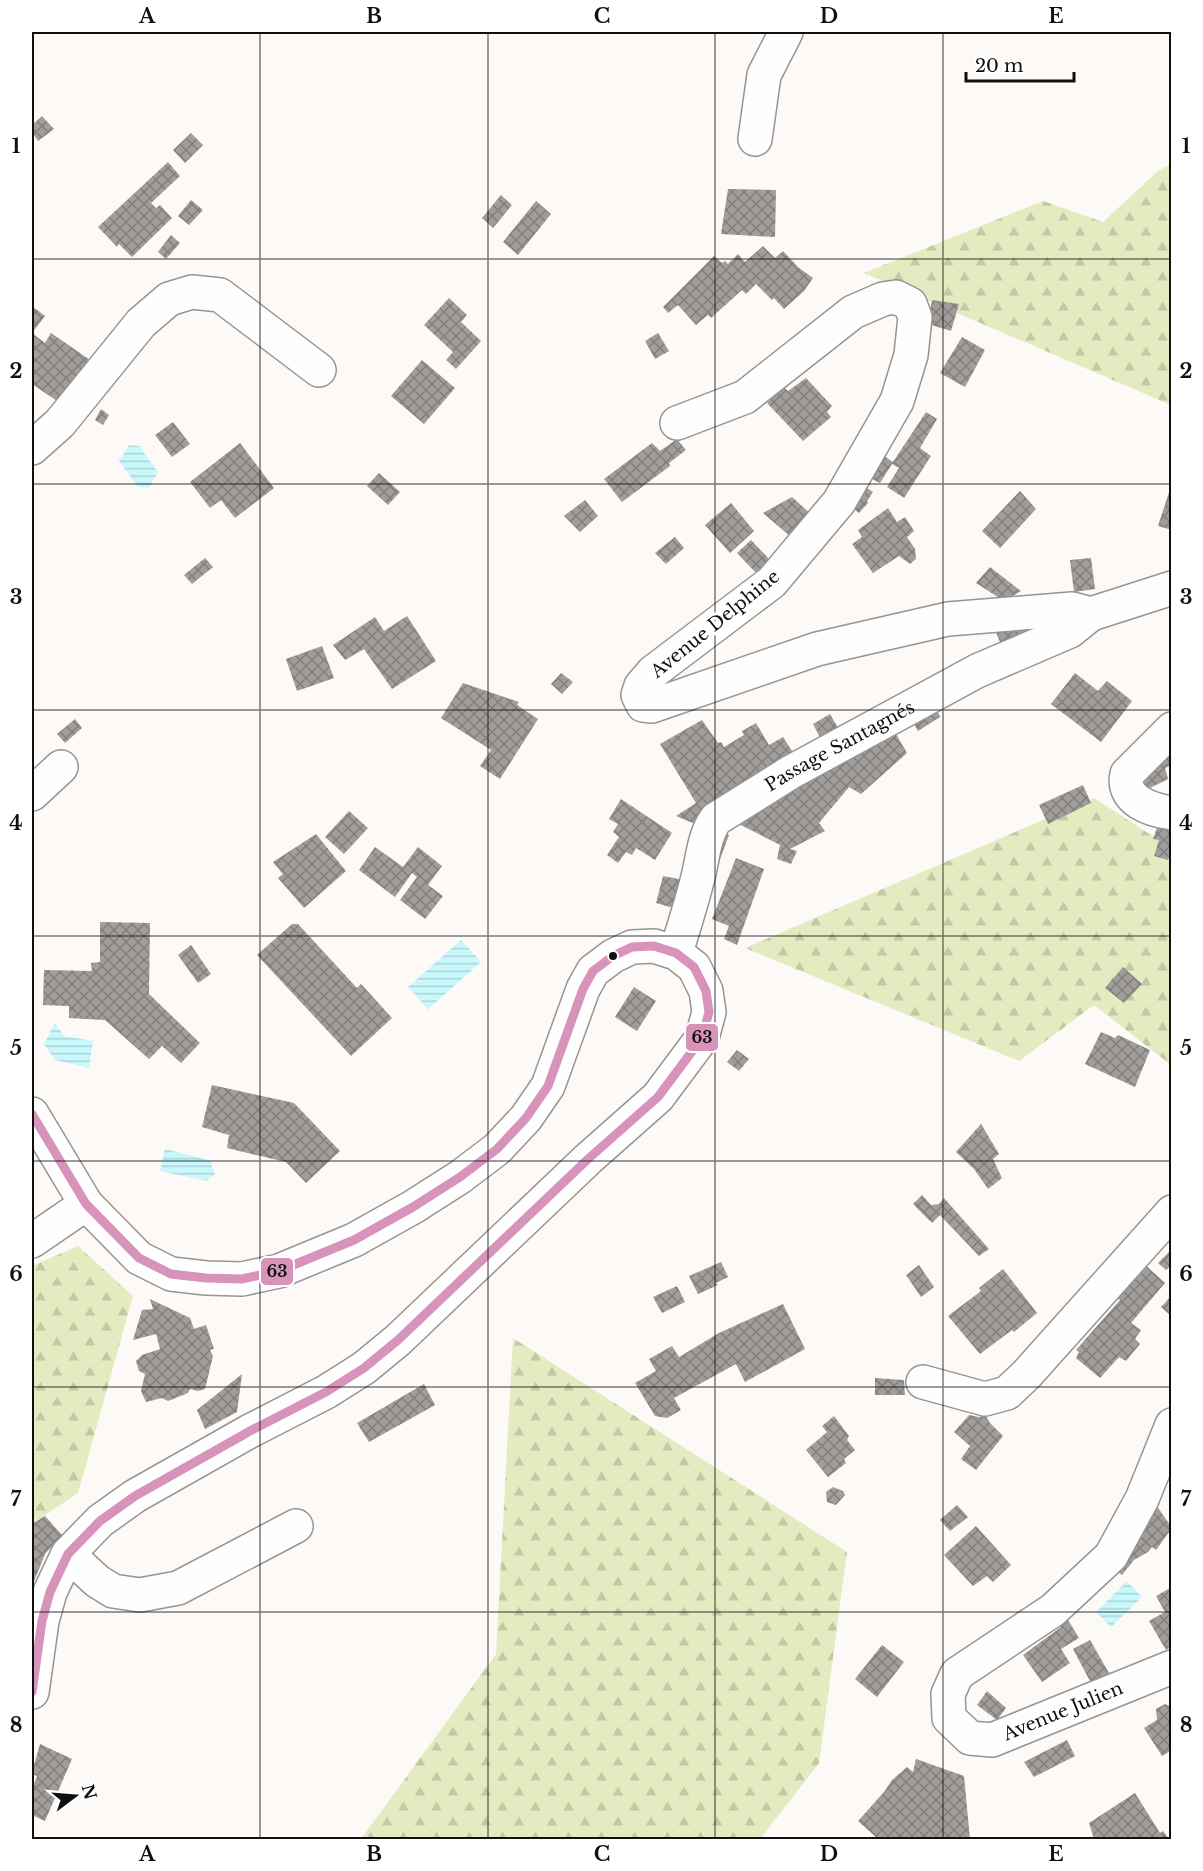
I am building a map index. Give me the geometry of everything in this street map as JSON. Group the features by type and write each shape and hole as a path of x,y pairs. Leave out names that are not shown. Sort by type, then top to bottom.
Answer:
{"street":[{"path":"755,139 764,75 786,32"},
{"path":"32,448 60,423 141,323 169,299 192,292 220,295 319,370"},
{"name":"Avenue Delphine","path":"677,423 745,398 853,312 882,299 896,297 910,304 915,317 911,355 897,400 839,502 772,582 653,672 640,686 638,695 643,705 652,706 817,649 948,619 1072,609 1090,614 1172,588"},
{"name":"Passage Santagnés","path":"676,953 698,881 705,842 710,827 716,819 791,772 977,671 1070,631 1090,614"},
{"path":"1172,729 1127,774 1125,783 1129,795 1140,802 1172,813"},
{"path":"32,794 62,767"},
{"path":"32,1114 86,1204 139,1258 171,1274 242,1279 279,1271 354,1240 460,1177 497,1149 526,1118 548,1086 583,989 593,971 613,956 632,947 654,946 676,953 694,967 706,991 709,1012 702,1038 658,1097 588,1159 398,1340 364,1368 326,1392 249,1431 135,1496 100,1521 68,1554 50,1592 42,1621 32,1692"},
{"path":"32,1242 86,1204"},
{"path":"923,1382 985,1400 1007,1393 1027,1374 1172,1212"},
{"name":"Avenue Julien","path":"1172,1425 1142,1499 1111,1556 1053,1610 957,1674 948,1694 949,1718 970,1738 992,1740 1172,1667"},
{"path":"68,1554 97,1581 113,1591 140,1595 178,1588 296,1526"}],"green space":[{"path":"1171,164 1171,405 864,273 1043,201 1103,222 1158,171"},
{"path":"1094,798 1171,848 1171,1065 1094,1005 1019,1061 745,948"},
{"path":"78,1246 133,1296 78,1493 32,1524 32,1266"},
{"path":"513,1338 847,1552 819,1763 760,1839 361,1839 496,1654"}],"water":[{"path":"129,445 139,446 158,472 149,488 138,487 119,461"},
{"path":"461,940 481,962 428,1009 408,987"},
{"path":"55,1023 64,1036 93,1041 89,1068 55,1060 44,1044"},
{"path":"165,1149 212,1161 215,1174 207,1181 160,1171"},
{"path":"1127,1581 1142,1597 1111,1627 1096,1612"}],"building":[{"path":"42,116 54,129 38,141 32,132 32,125"},
{"path":"191,133 203,145 185,163 173,150"},
{"path":"168,162 180,176 151,203 156,208 160,205 172,218 132,257 119,244 117,247 98,227"},
{"path":"728,189 776,190 775,237 721,234"},
{"path":"501,195 512,205 493,228 482,218"},
{"path":"191,200 203,210 189,225 178,216"},
{"path":"536,201 551,214 518,255 503,242"},
{"path":"171,235 180,243 166,259 158,252"},
{"path":"763,246 775,258 783,251 799,268 813,278 804,291 784,309 756,284 746,294 742,290 711,318 708,315 696,325 678,305 668,313 663,307 714,256 722,263 725,261 728,264 738,254 745,262"},
{"path":"449,298 467,315 461,322 481,341 456,369 446,360 453,352 424,325"},
{"path":"932,300 959,304 951,331 928,324"},
{"path":"32,306 45,316 32,333"},
{"path":"32,333 45,343 51,333 96,364 57,401 32,384"},
{"path":"658,333 669,351 655,359 645,341"},
{"path":"962,337 985,350 965,387 940,373"},
{"path":"422,360 455,388 424,424 391,396"},
{"path":"806,378 832,406 827,412 831,417 803,441 767,403 783,387 788,391"},
{"path":"101,409 109,415 103,425 95,420"},
{"path":"926,412 937,419 920,448 931,456 904,498 887,487 899,468 892,464 880,483 868,477 877,451 893,462"},
{"path":"173,422 190,444 172,457 155,435"},
{"path":"677,439 686,450 669,463 670,466 622,502 604,479 652,443 660,451"},
{"path":"240,443 274,488 235,518 221,500 210,508 190,482"},
{"path":"379,473 400,492 388,505 367,486"},
{"path":"1172,487 1172,530 1158,526"},
{"path":"867,488 873,492 868,503 859,513 850,506 857,495 863,495"},
{"path":"1020,491 1036,509 1000,548 982,531"},
{"path":"792,497 812,515 791,537 763,513"},
{"path":"585,500 598,516 580,532 564,516"},
{"path":"731,503 754,531 730,553 705,525"},
{"path":"888,508 897,522 905,517 914,531 907,537 915,549 916,559 910,564 899,556 873,573 852,544 862,537 858,530"},
{"path":"675,537 684,548 666,564 655,553"},
{"path":"751,540 771,561 757,574 737,553"},
{"path":"205,558 213,567 192,584 184,575"},
{"path":"1091,558 1095,589 1074,592 1070,560"},
{"path":"990,567 1021,591 1004,601 976,583"},
{"path":"407,616 436,661 392,689 364,649 345,660 333,645 375,617 384,631"},
{"path":"993,625 1046,625 1002,647"},
{"path":"322,646 334,678 297,691 286,659"},
{"path":"561,673 573,682 562,694 551,684"},
{"path":"1075,673 1098,691 1107,681 1132,701 1101,742 1051,704"},
{"path":"463,683 519,702 517,705 538,719 500,779 480,766 491,750 441,718"},
{"path":"935,705 940,717 918,731 911,719"},
{"path":"830,714 841,733 823,743 813,724"},
{"path":"75,719 82,728 65,743 57,734"},
{"path":"702,720 718,743 721,742 724,747 744,735 742,731 756,723 769,745 783,737 796,757 695,824 676,816 696,803 660,744"},
{"path":"893,729 907,753 861,794 849,787 819,823 825,831 790,849 797,851 791,864 777,859 780,845 729,819"},
{"path":"1172,741 1172,765 1165,768 1168,779 1144,791 1137,783"},
{"path":"1083,785 1091,803 1048,824 1039,805"},
{"path":"621,799 672,833 655,860 636,848 632,855 626,852 618,863 607,855 619,837 613,832 618,824 609,819"},
{"path":"349,811 368,828 344,854 325,837"},
{"path":"1172,824 1172,849 1168,860 1154,856 1159,840 1153,839 1158,825"},
{"path":"717,830 729,835 719,862 708,858"},
{"path":"316,834 346,871 304,908 278,878 283,874 273,862"},
{"path":"375,847 403,867 418,847 442,866 428,885 443,896 425,919 400,900 417,877 412,873 395,897 359,870"},
{"path":"736,858 764,869 737,945 724,939 729,926 712,919"},
{"path":"663,876 684,880 677,909 656,903"},
{"path":"100,922 150,923 149,994 200,1043 181,1063 162,1046 149,1059 105,1020 69,1018 69,1006 43,1005 44,970 92,971 91,963 100,962"},
{"path":"292,924 298,924 357,988 361,984 392,1018 351,1056 257,955"},
{"path":"191,945 211,974 198,983 178,955"},
{"path":"1123,967 1142,984 1124,1003 1105,988"},
{"path":"634,987 656,1001 637,1031 615,1017"},
{"path":"1101,1032 1115,1038 1118,1035 1150,1050 1135,1087 1085,1064"},
{"path":"737,1050 749,1059 739,1071 727,1062"},
{"path":"212,1085 294,1103 340,1151 306,1183 286,1162 227,1148 229,1135 202,1127"},
{"path":"981,1124 999,1154 993,1159 1002,1178 988,1189 974,1169 956,1152"},
{"path":"922,1195 931,1205 939,1204 944,1198 989,1249 979,1256 940,1215 932,1223 913,1204"},
{"path":"1172,1249 1172,1269 1169,1267 1166,1270 1158,1263"},
{"path":"1141,1261 1165,1283 1131,1323 1141,1330 1135,1339 1140,1344 1126,1361 1119,1357 1100,1378 1076,1358 1079,1352 1076,1350 1120,1300 1115,1294"},
{"path":"721,1262 728,1277 716,1283 718,1285 698,1294 689,1276"},
{"path":"919,1265 934,1287 921,1297 906,1275"},
{"path":"1003,1269 1037,1313 1014,1332 1012,1330 980,1354 948,1316 981,1291 979,1288"},
{"path":"677,1286 685,1302 662,1313 653,1297"},
{"path":"1172,1295 1172,1317 1161,1307"},
{"path":"150,1299 190,1318 194,1329 206,1325 214,1349 210,1350 213,1356 205,1389 198,1391 190,1389 188,1393 168,1401 162,1398 146,1402 141,1391 145,1374 139,1371 136,1361 142,1355 160,1349 156,1334 133,1340 142,1310 153,1309"},
{"path":"783,1304 805,1349 745,1382 736,1364 674,1398 681,1410 667,1418 655,1416 635,1383 656,1371 649,1359 672,1346 679,1357 719,1333"},
{"path":"242,1374 237,1412 205,1429 197,1410"},
{"path":"875,1378 904,1380 905,1395 875,1395"},
{"path":"424,1384 435,1405 369,1442 357,1423"},
{"path":"969,1415 979,1417 985,1415 1003,1436 976,1470 961,1459 970,1446 954,1432"},
{"path":"834,1416 849,1436 847,1440 855,1450 844,1459 846,1463 828,1477 806,1450 827,1432 822,1426"},
{"path":"833,1487 843,1491 845,1495 836,1505 827,1502 826,1492"},
{"path":"1152,1499 1172,1528 1156,1550 1152,1547 1134,1560 1122,1575 1114,1569"},
{"path":"957,1505 968,1517 950,1531 940,1520"},
{"path":"45,1516 62,1535 45,1554 33,1584 32,1524"},
{"path":"976,1526 1011,1565 993,1582 987,1576 973,1586 944,1555"},
{"path":"1172,1587 1172,1646 1166,1650 1149,1621 1165,1612 1156,1596"},
{"path":"1065,1615 1079,1638 1061,1649 1070,1663 1042,1682 1023,1655 1061,1627 1056,1619"},
{"path":"1090,1640 1109,1673 1091,1683 1073,1649"},
{"path":"882,1645 904,1662 877,1697 855,1679"},
{"path":"987,1691 1006,1708 997,1720 977,1705"},
{"path":"1165,1704 1172,1707 1172,1750 1162,1756 1144,1728 1157,1720 1156,1709"},
{"path":"1067,1740 1075,1756 1034,1777 1024,1762"},
{"path":"40,1744 72,1759 45,1821 32,1815 32,1789 37,1776 32,1772"},
{"path":"916,1759 964,1776 970,1839 878,1839 858,1821 892,1780 907,1767 913,1772"},
{"path":"1135,1793 1160,1833 1163,1831 1169,1839 1094,1839 1089,1823"}],"transit line":[{"name":"63","path":"32,1114 86,1204 139,1258 171,1274 242,1279 279,1271 354,1240 413,1207 460,1177 497,1149 526,1118 548,1086 583,989 593,971 613,956 632,947 654,946 676,953 694,967 706,991 709,1012 702,1038 658,1097 588,1159 398,1340 364,1368 326,1392 250,1431 135,1496 100,1521 68,1554 50,1592 42,1621 32,1692"}]}
